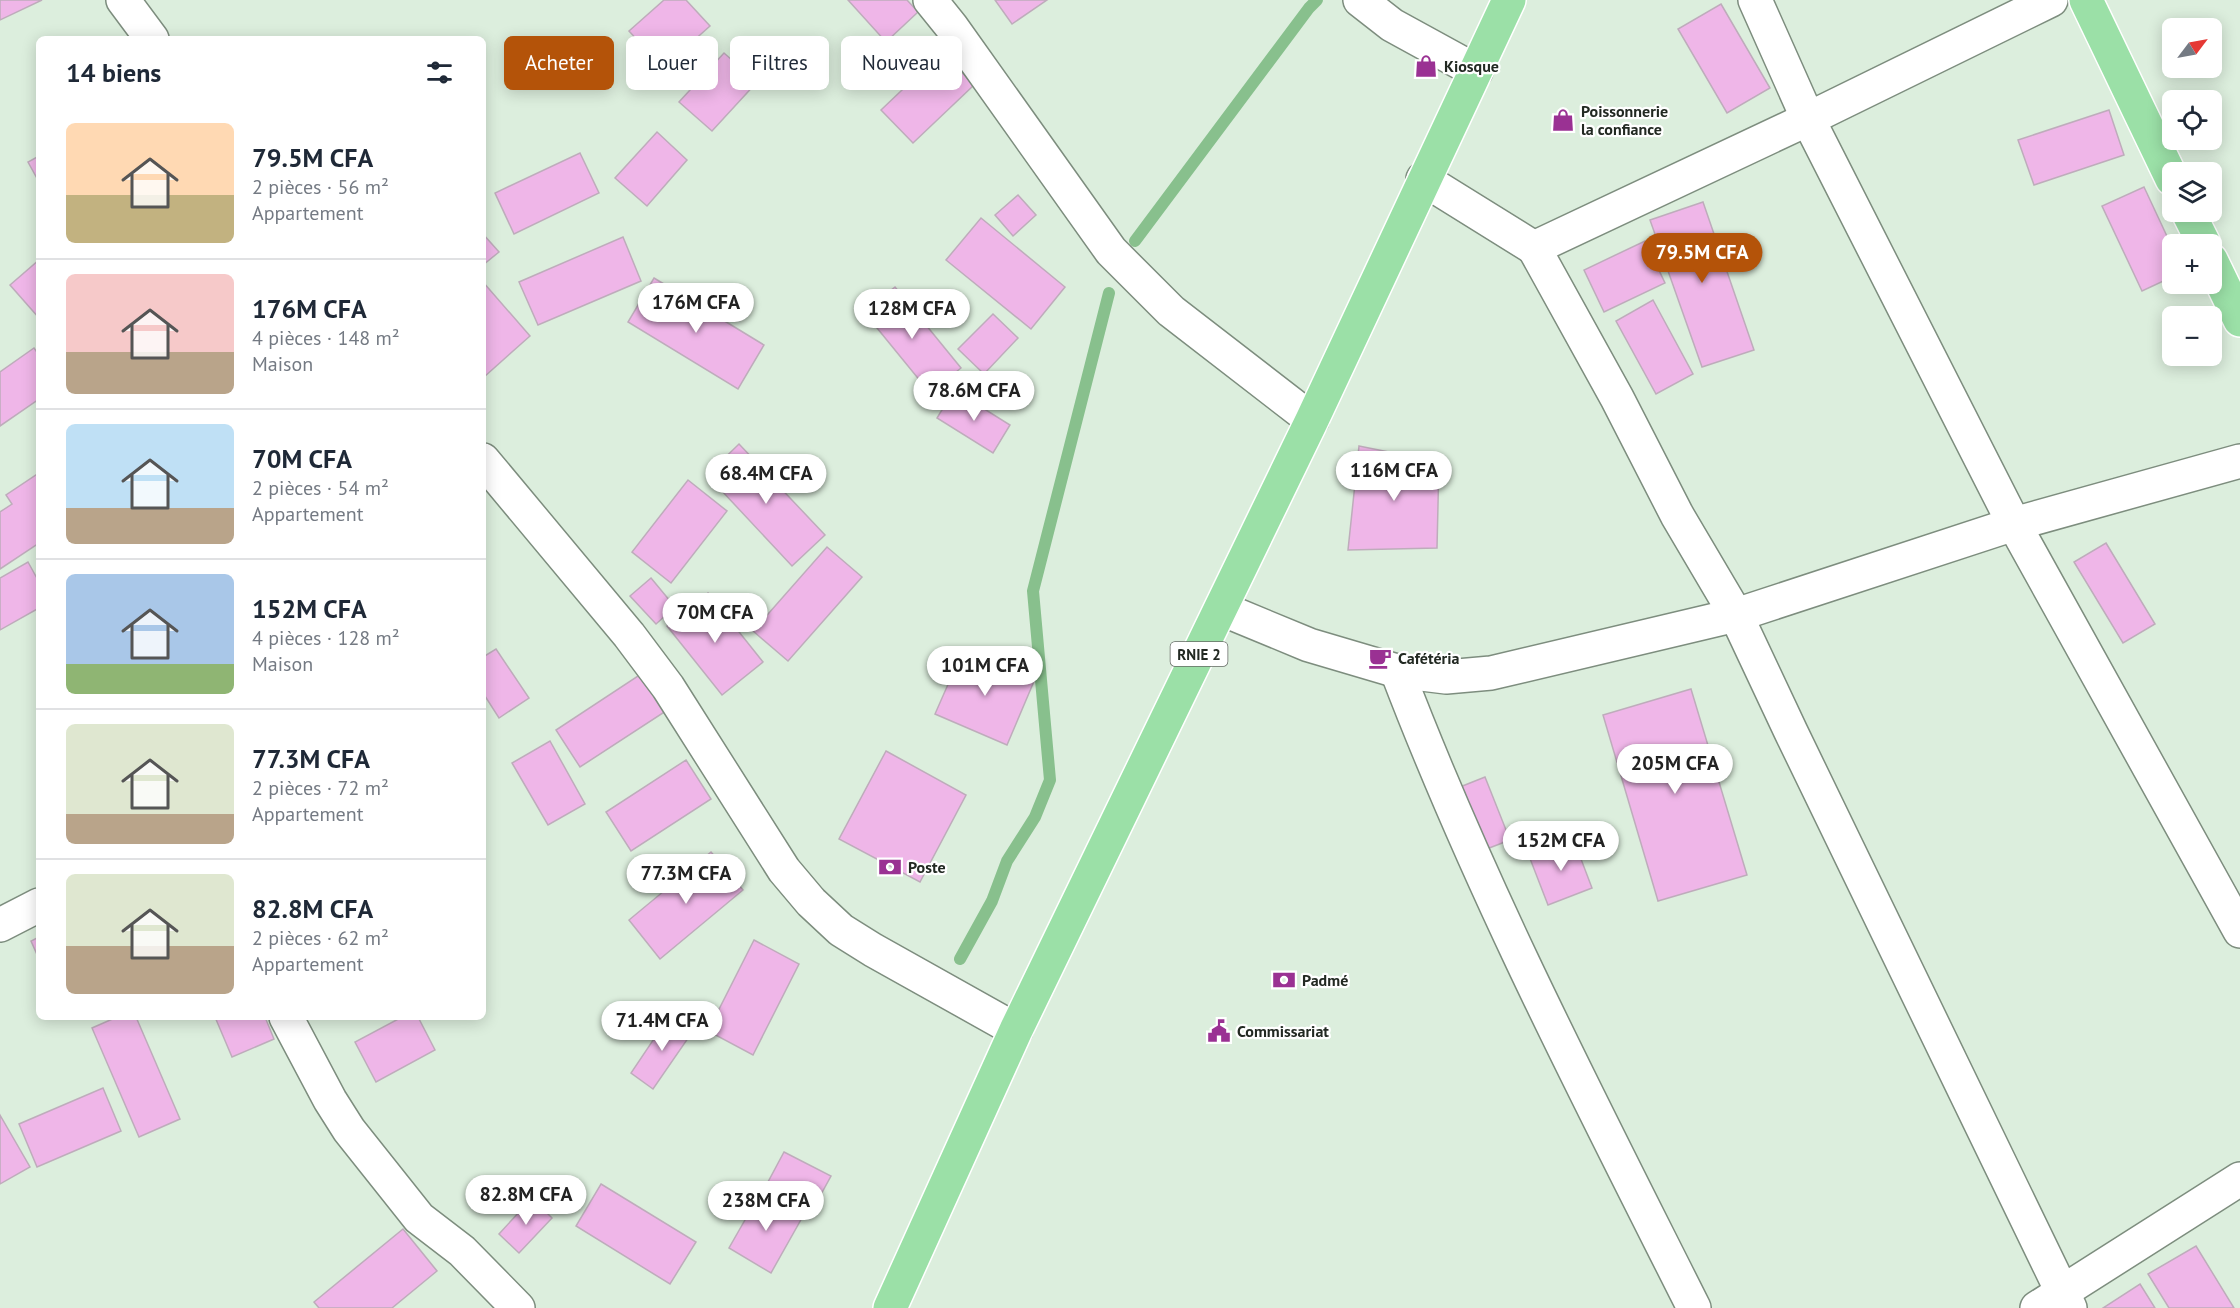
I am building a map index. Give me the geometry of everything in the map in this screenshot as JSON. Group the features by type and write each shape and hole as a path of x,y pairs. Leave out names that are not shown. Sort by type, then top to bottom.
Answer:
{"main road":[{"name":"RNIE 2","path":"890,1308 1016,1030 1222,609 1509,0"},
{"path":"2086,0 2164,162"},
{"path":"2222,283 2240,320"}],"street":[{"path":"123,0 150,36"},
{"path":"930,0 951,26 1111,251 1171,311 1312,420"},
{"path":"1360,0 1392,25 1476,71"},
{"path":"1755,0 1808,119 2014,524 2240,931"},
{"path":"1534,248 1808,119 2051,0"},
{"path":"1423,179 1534,248 1617,398 1677,515 1736,615 2056,1302 2240,1179"},
{"path":"1222,609 1309,645 1398,671 1446,676 1491,672 1736,615 2014,524 2240,461"},
{"path":"486,464 655,669 784,870 811,902 841,930 865,945 1016,1030"},
{"path":"1398,671 1426,746 1525,970 1694,1308"},
{"path":"0,925 36,907"},
{"path":"288,1020 330,1100 349,1130 419,1218 462,1251 518,1308"}],"building":[{"path":"0,0 42,0 0,20"},
{"path":"664,0 686,0 710,26 699,36 634,36 629,31"},
{"path":"848,0 907,0 918,12 892,36 881,36"},
{"path":"995,0 1047,0 1012,24"},
{"path":"1721,4 1770,88 1727,113 1678,29"},
{"path":"724,53 730,58 730,90 750,90 712,131 679,102 690,90 718,90 718,60"},
{"path":"962,73 974,85 913,143 881,110 902,90 962,90"},
{"path":"2109,110 2124,155 2034,185 2018,140"},
{"path":"657,132 687,160 647,206 615,178"},
{"path":"580,153 599,193 514,234 495,193"},
{"path":"36,158 36,177 28,162"},
{"path":"2144,187 2166,234 2162,234 2162,282 2142,291 2102,206"},
{"path":"1018,195 1036,215 1013,236 995,215"},
{"path":"1703,202 1754,350 1702,367 1650,220"},
{"path":"981,218 1065,287 1031,329 946,260"},
{"path":"486,237 499,252 486,263"},
{"path":"623,237 641,281 538,325 519,282"},
{"path":"1645,241 1665,283 1604,312 1584,270"},
{"path":"36,263 36,315 10,285"},
{"path":"654,278 764,345 738,389 628,322"},
{"path":"486,285 530,336 486,375"},
{"path":"895,287 961,368 930,393 864,312"},
{"path":"1653,300 1693,374 1656,394 1616,321"},
{"path":"993,314 1018,338 984,374 958,349"},
{"path":"34,348 36,351 36,401 0,426 0,372"},
{"path":"954,390 1010,425 993,453 937,418"},
{"path":"739,444 825,535 792,566 707,475"},
{"path":"1359,446 1439,462 1437,548 1348,550"},
{"path":"36,475 36,545 0,569 0,512 12,504 6,495"},
{"path":"688,480 727,511 671,583 632,552"},
{"path":"2106,543 2155,624 2123,643 2074,562"},
{"path":"827,547 862,577 788,661 753,631"},
{"path":"28,562 36,577 36,610 0,630 0,578"},
{"path":"651,578 675,607 656,624 630,596"},
{"path":"708,593 763,662 722,695 667,626"},
{"path":"964,648 1035,679 1007,745 935,714"},
{"path":"496,649 529,698 499,718 486,698 486,655"},
{"path":"644,672 669,709 580,767 556,730"},
{"path":"1691,689 1747,875 1658,901 1603,715"},
{"path":"550,741 585,804 548,825 512,763"},
{"path":"886,751 966,795 920,882 839,839"},
{"path":"686,760 711,799 631,851 606,812"},
{"path":"1485,777 1510,840 1484,850 1460,787"},
{"path":"1573,838 1592,888 1548,905 1529,856"},
{"path":"711,852 743,890 660,959 629,920"},
{"path":"36,938 36,952 31,941"},
{"path":"754,940 799,964 753,1055 708,1031"},
{"path":"670,1015 693,1031 653,1089 631,1073"},
{"path":"110,1020 137,1020 180,1119 139,1137 92,1028"},
{"path":"216,1020 266,1020 274,1039 232,1057"},
{"path":"396,1020 420,1020 435,1050 376,1082 355,1042"},
{"path":"103,1088 121,1131 37,1167 19,1124"},
{"path":"0,1115 30,1167 0,1184"},
{"path":"784,1152 831,1176 814,1207 768,1182"},
{"path":"601,1184 696,1242 670,1284 576,1226"},
{"path":"761,1192 803,1216 771,1273 729,1248"},
{"path":"532,1198 552,1218 519,1253 499,1234"},
{"path":"403,1229 437,1271 392,1308 319,1308 314,1302"},
{"path":"2196,1246 2234,1308 2169,1308 2148,1274"},
{"path":"2140,1284 2155,1308 2103,1308"}],"waterway":[{"path":"1135,241 1317,0"},
{"path":"960,959 992,901 1007,861 1035,817 1050,780 1033,591 1109,293"}],"place":[{"name":"Kiosque","path":"1426,66"},
{"name":"Poissonnerie la confiance","path":"1563,120"},
{"name":"Cafétéria","path":"1380,658"},
{"name":"Poste","path":"890,867"},
{"name":"Padmé","path":"1284,980"},
{"name":"Commissariat","path":"1219,1031"}]}
